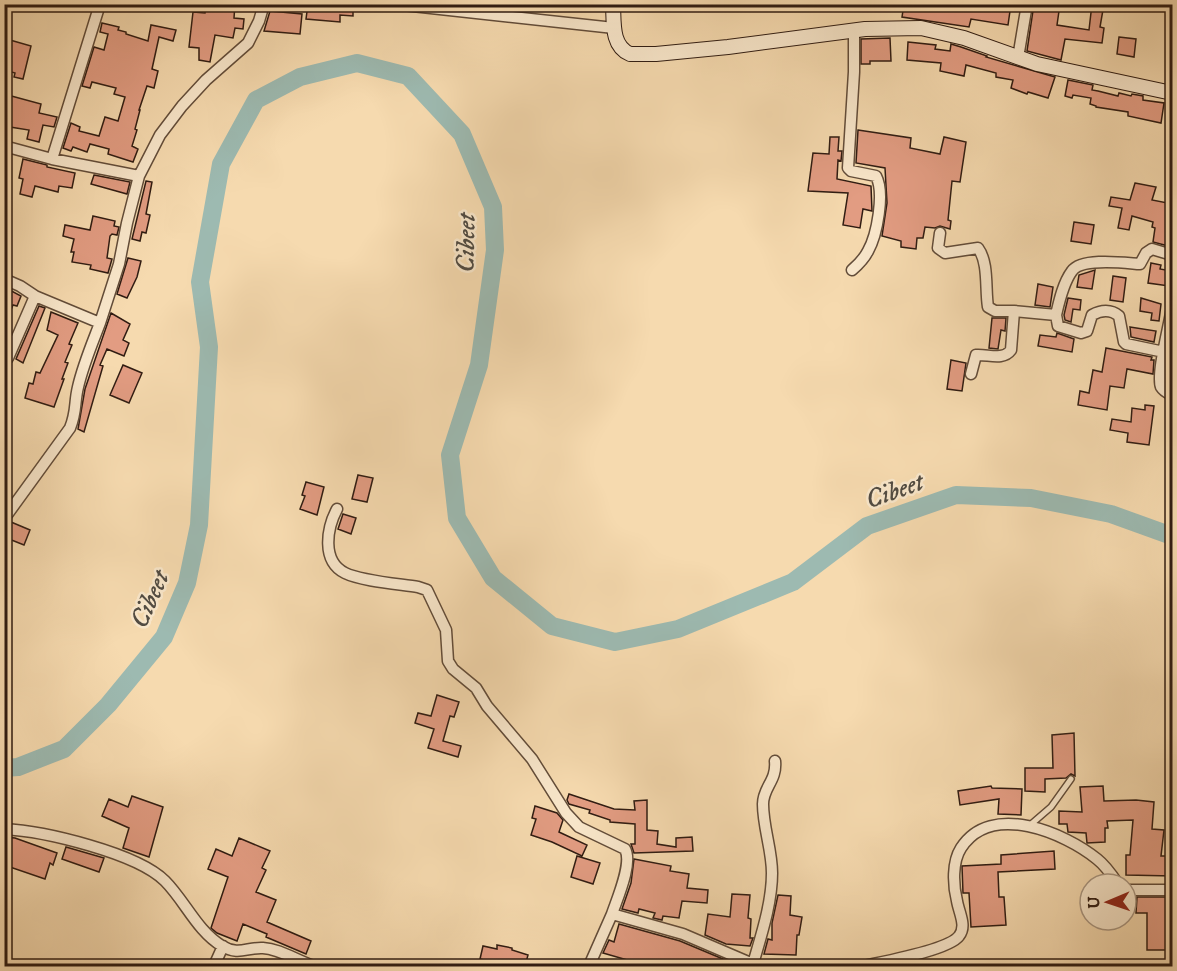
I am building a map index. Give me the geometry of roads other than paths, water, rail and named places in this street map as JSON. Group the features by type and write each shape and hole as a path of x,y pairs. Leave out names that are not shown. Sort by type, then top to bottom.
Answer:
{"street":[{"path":"52,159 100,4"},
{"path":"4,519 70,428 75,416 77,388 119,264 139,176 160,135 182,106 206,80 248,43 259,21 264,4"},
{"path":"394,4 614,28"},
{"path":"613,4 614,28 618,45 630,54 728,47 854,30 928,29 964,38 1018,58 1173,93"},
{"path":"1018,58 1027,4"},
{"path":"852,270 860,262 872,242 880,197 879,180 876,176 851,171 848,168 854,72 854,30"},
{"path":"4,146 52,159 139,176"},
{"path":"940,233 938,248 945,253 978,248 983,262 988,307 995,311 1056,315"},
{"path":"1164,352 1126,344 1117,314 1106,311 1092,315 1087,331 1081,333 1058,326 1056,315 1064,290 1076,267 1103,262 1140,264 1146,253 1152,249 1173,255"},
{"path":"4,279 34,296 100,323"},
{"path":"8,358 34,296"},
{"path":"1173,307 1160,382 1165,392 1173,394"},
{"path":"971,374 976,355 1002,356 1011,350 1014,311"},
{"path":"337,509 328,537 329,551 336,565 342,571 354,576 427,590 446,630 448,661 453,669 476,688 487,706 532,759 561,805 579,827 627,852 627,865 612,914 590,966"},
{"path":"612,914 682,934 756,966 771,889 771,857 763,802 765,792 774,778 775,761"},
{"path":"864,966 938,948 956,941 963,931 955,883 956,858 961,848 973,836 991,826 1029,826 1051,832 1077,845 1099,860 1108,872"},
{"path":"4,829 25,830 52,836 141,864 165,881 213,939 223,946 240,951 264,948 314,966"},
{"path":"1138,890 1173,890"},
{"path":"214,966 223,946"}],"lane":[{"path":"1029,826 1051,807 1071,778"}],"waterway":[{"name":"Cibeet","path":"4,768 18,767 64,749 108,705 164,637 187,583 199,525 209,347 200,282 221,164 256,100 300,77 357,63 408,76 462,134 493,207 495,250 479,365 450,455 457,518 493,578 552,626 615,642 678,629 793,582 867,526 956,495 1031,498 1111,514 1172,536"}]}
